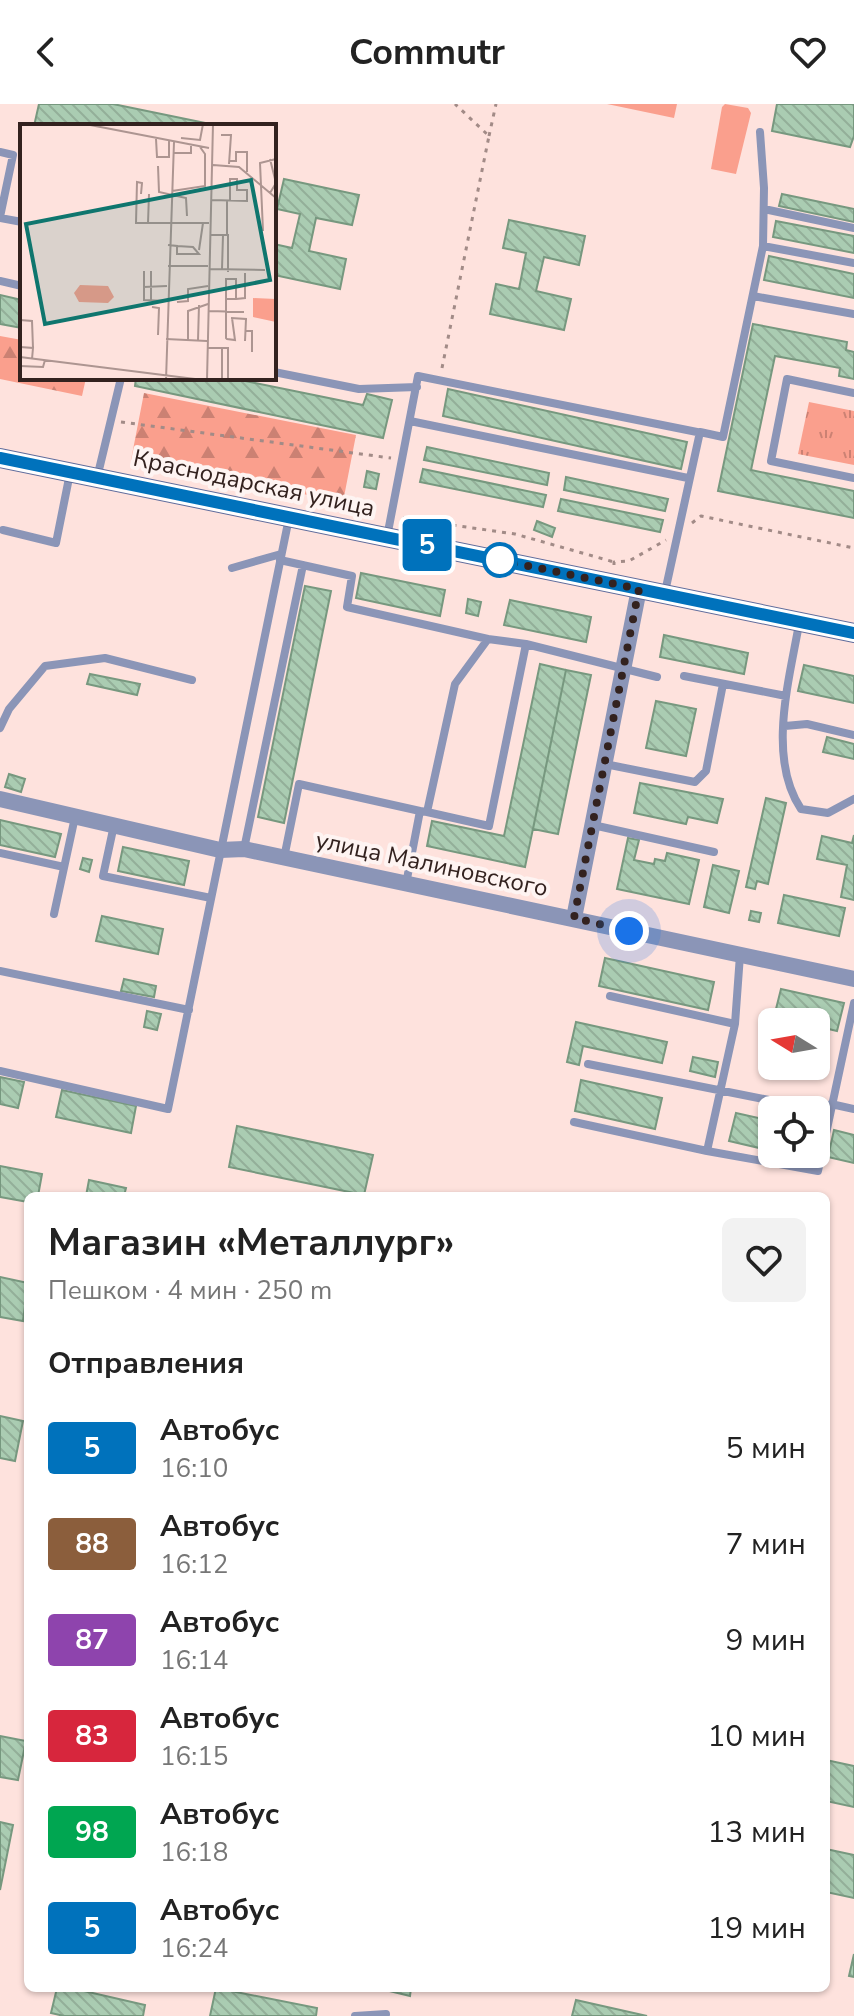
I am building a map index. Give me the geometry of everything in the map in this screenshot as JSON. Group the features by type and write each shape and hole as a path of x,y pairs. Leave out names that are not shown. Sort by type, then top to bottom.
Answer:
{"main road":[{"name":"Краснодарская улица","path":"0,458 854,633"}],"street":[{"path":"574,918 639,589"},
{"name":"улица Малиновского","path":"0,799 220,850 244,849 854,979"}],"lane":[{"path":"387,537 418,376 723,437 763,246 760,132"},
{"path":"0,152 13,155 0,217 20,222"},
{"path":"764,209 854,228"},
{"path":"763,246 854,263"},
{"path":"0,281 20,286"},
{"path":"753,296 854,314"},
{"path":"276,372 359,389 417,387"},
{"path":"854,393 787,379 771,461 854,478"},
{"path":"97,478 121,380"},
{"path":"410,421 688,478"},
{"path":"665,594 700,432"},
{"path":"3,530 56,543 70,472"},
{"path":"0,1071 168,1109 289,517"},
{"path":"232,568 280,557 352,576 347,607 488,639 526,644 657,677"},
{"path":"244,849 303,565"},
{"path":"800,622 786,696 783,764 791,793 801,809 828,813 854,799"},
{"path":"406,884 455,684 488,639"},
{"path":"284,858 299,784 489,826 526,644"},
{"path":"0,728 9,709 45,666 105,658 192,680"},
{"path":"684,676 786,696"},
{"path":"604,764 695,782 706,771 723,684"},
{"path":"785,726 807,724 854,735"},
{"path":"54,914 75,816"},
{"path":"114,824 103,876 211,898"},
{"path":"592,824 714,852"},
{"path":"0,853 64,867"},
{"path":"707,1151 735,1024 740,955"},
{"path":"0,971 189,1010"},
{"path":"610,996 735,1024"},
{"path":"854,1003 830,1108 854,1109"},
{"path":"588,1064 758,1096"},
{"path":"574,1122 758,1160"},
{"path":"355,2016 386,2014"}],"path":[{"path":"455,104 489,136"},
{"path":"439,380 496,104"},
{"path":"112,420 402,459"},
{"path":"391,516 515,534 614,564 629,561 677,534 701,516 854,548"}],"green space":[{"path":"607,104 677,104 674,118"},
{"path":"725,104 748,108 751,113 736,174 711,169"},
{"path":"0,336 20,340 20,380 86,380 82,396 0,379"},
{"path":"144,393 356,435 343,502 131,460"},
{"path":"809,402 854,411 854,465 798,454"}],"building":[{"path":"39,104 113,104 210,124 34,124"},
{"path":"777,104 854,104 854,136 850,147 772,131"},
{"path":"284,179 359,195 352,225 316,218 309,251 346,259 340,289 276,275 276,244 292,248 300,214 277,209"},
{"path":"782,194 854,209 854,222 779,206"},
{"path":"509,220 585,236 579,265 544,257 536,291 571,299 564,330 490,314 496,284 519,289 526,253 503,248"},
{"path":"776,221 854,236 854,253 773,237"},
{"path":"769,256 854,274 854,298 764,280"},
{"path":"0,295 20,300 20,328 0,324"},
{"path":"753,324 847,342 846,350 854,352 854,379 839,376 840,368 775,356 751,470 854,491 854,518 718,491"},
{"path":"136,380 241,380 363,405 367,394 392,400 383,438 135,386"},
{"path":"448,389 687,442 681,469 443,416"},
{"path":"427,447 549,473 547,485 424,460"},
{"path":"423,469 546,495 543,507 420,482"},
{"path":"367,471 379,474 376,489 364,487"},
{"path":"566,477 668,499 665,511 564,490"},
{"path":"561,499 663,520 660,532 558,511"},
{"path":"537,521 555,528 552,537 534,530"},
{"path":"361,573 445,590 440,616 356,598"},
{"path":"305,586 331,591 284,823 258,817"},
{"path":"468,599 481,602 478,616 466,613"},
{"path":"510,600 591,617 586,642 504,625"},
{"path":"664,635 748,653 744,674 660,657"},
{"path":"540,664 566,670 525,867 427,846 432,821 504,836"},
{"path":"804,665 854,676 854,703 798,691"},
{"path":"566,670 591,675 558,834 533,829"},
{"path":"90,674 140,684 137,695 87,684"},
{"path":"656,701 696,709 686,756 646,748"},
{"path":"827,737 854,744 854,759 823,752"},
{"path":"9,774 25,779 21,792 5,787"},
{"path":"640,783 723,799 717,823 688,817 686,824 634,813"},
{"path":"766,798 786,803 768,884 757,881 755,889 746,887"},
{"path":"0,820 61,834 55,857 0,845"},
{"path":"854,835 854,900 841,897 847,865 817,859 822,836 852,843"},
{"path":"628,838 639,840 634,860 654,864 655,859 665,861 667,853 699,860 689,904 617,889"},
{"path":"123,847 189,861 184,885 118,871"},
{"path":"83,858 92,860 89,872 80,869"},
{"path":"713,865 739,871 729,913 704,907"},
{"path":"784,895 845,908 839,936 778,923"},
{"path":"751,911 761,913 759,922 749,920"},
{"path":"102,916 163,929 158,954 96,941"},
{"path":"605,958 714,982 708,1010 599,986"},
{"path":"124,979 156,986 154,997 121,991"},
{"path":"781,989 844,1003 837,1031 830,1029 830,1008 776,1008"},
{"path":"147,1011 161,1014 157,1030 144,1027"},
{"path":"576,1022 667,1042 662,1063 583,1046 579,1065 567,1062"},
{"path":"693,1057 718,1062 715,1077 690,1071"},
{"path":"0,1077 24,1082 18,1108 0,1104"},
{"path":"581,1080 662,1098 655,1129 575,1111"},
{"path":"62,1090 136,1106 131,1133 56,1117"},
{"path":"736,1113 758,1118 758,1148 729,1141"},
{"path":"237,1126 373,1155 365,1192 350,1192 229,1167"},
{"path":"834,1130 854,1135 854,1163 830,1157"},
{"path":"0,1166 42,1174 39,1192 24,1192 24,1201 0,1197"},
{"path":"89,1180 126,1188 125,1192 87,1192"},
{"path":"0,1277 24,1282 23,1321 0,1317"},
{"path":"0,1416 23,1421 15,1461 0,1458"},
{"path":"0,1736 24,1741 18,1780 0,1777"},
{"path":"830,1761 854,1766 854,1807 830,1802"},
{"path":"0,1822 13,1825 0,1890"},
{"path":"830,1850 854,1855 854,1898 830,1893"},
{"path":"854,1954 854,1977 849,1976"},
{"path":"56,1992 88,1992 145,2005 143,2016 64,2016 51,2013"},
{"path":"215,1992 236,1992 317,2008 316,2016 210,2016"},
{"path":"576,2000 647,2016 572,2016"}],"bus line":[{"name":"5","path":"0,458 854,633"}],"route":[{"path":"500,560 639,589 574,918 629,931"}]}
